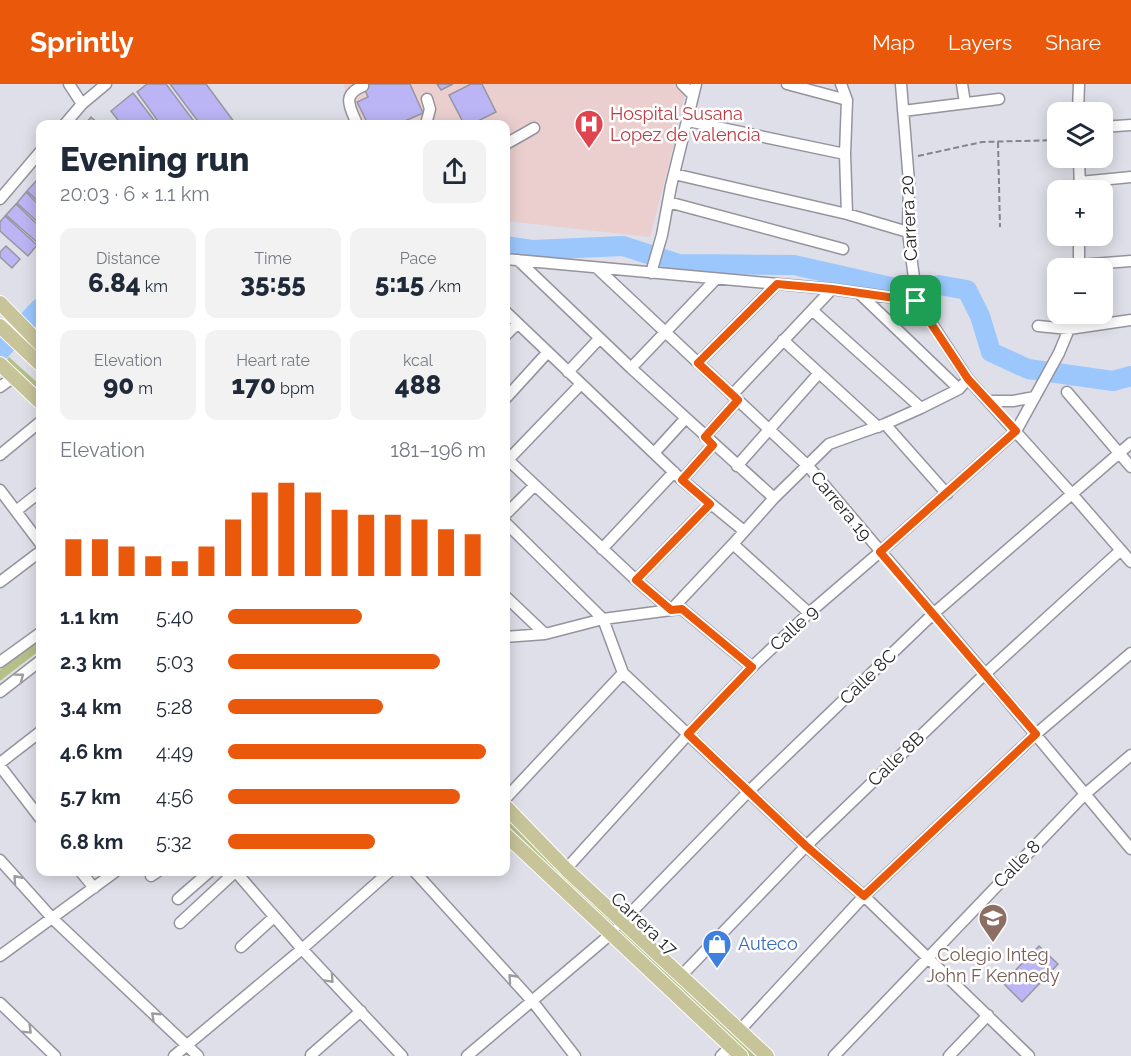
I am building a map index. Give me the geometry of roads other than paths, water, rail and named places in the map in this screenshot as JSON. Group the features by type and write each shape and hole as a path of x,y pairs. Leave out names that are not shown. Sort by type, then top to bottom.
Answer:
{"main road":[{"path":"0,303 36,338"},
{"path":"1,327 36,360"},
{"path":"6,369 36,398"},
{"path":"510,811 620,923 767,1056"},
{"name":"Carrera 17","path":"510,820 760,1056"},
{"name":"Carrera 17","path":"510,839 733,1054"},
{"name":"Carrera 17","path":"510,848 605,939 733,1054"}],"street":[{"path":"69,84 82,104"},
{"path":"68,120 82,104 106,84"},
{"path":"682,84 693,95"},
{"path":"652,268 662,235 696,84"},
{"path":"787,84 847,100"},
{"path":"841,84 847,100 845,154 848,214"},
{"name":"Carrera 20","path":"901,84 909,182 908,232 916,296 968,379 1131,562"},
{"path":"962,84 965,103"},
{"path":"1078,84 1078,102"},
{"path":"356,120 349,97 354,90 363,86"},
{"path":"427,99 428,120"},
{"path":"903,111 999,99"},
{"path":"688,121 845,154"},
{"path":"1113,126 1131,125"},
{"path":"510,142 534,128"},
{"path":"0,200 36,157"},
{"path":"674,174 848,214 908,232"},
{"path":"1113,181 1131,177"},
{"path":"668,202 843,249"},
{"path":"510,261 597,268 652,268 716,279 832,289 860,294 916,296"},
{"path":"510,261 774,498"},
{"path":"1113,263 1131,261"},
{"name":"Carrera 19","path":"597,268 808,466 1131,849"},
{"path":"631,368 716,279"},
{"path":"698,363 777,284"},
{"path":"602,549 678,476 709,441 735,397 783,340 832,289"},
{"path":"860,294 959,389"},
{"path":"812,310 921,408"},
{"path":"510,316 678,476 744,531"},
{"path":"1038,326 1069,329 1131,320"},
{"path":"510,332 517,324"},
{"name":"Calle 9","path":"566,869 752,667 809,613 1016,431 1059,353 1070,324"},
{"path":"568,372 599,339"},
{"path":"783,340 881,425 947,494"},
{"path":"510,394 547,352"},
{"path":"0,387 6,369"},
{"path":"737,466 819,373"},
{"path":"671,610 774,498 829,444 921,408 959,389 968,379"},
{"path":"510,456 581,384"},
{"path":"1067,392 1131,467"},
{"path":"988,401 1013,400 1037,393"},
{"path":"654,453 685,419"},
{"path":"0,455 36,425"},
{"name":"Calle 8C","path":"620,923 748,792 933,614 1131,443"},
{"path":"510,464 671,610"},
{"path":"510,510 534,486"},
{"path":"0,490 36,538"},
{"path":"16,511 36,495"},
{"path":"636,580 710,504"},
{"path":"510,527 603,619 623,673 806,846 864,896 1029,1056"},
{"path":"733,544 809,613"},
{"name":"Calle 8B","path":"681,976 806,846 985,674 1121,550"},
{"path":"0,582 36,555"},
{"path":"510,601 545,634"},
{"path":"510,637 545,634 603,619 682,609 752,667"},
{"path":"0,662 36,636"},
{"path":"740,1030 864,896 1036,734 1131,653"},
{"path":"0,692 36,664"},
{"path":"510,794 623,673"},
{"path":"36,735 0,764 36,813"},
{"name":"Calle 8","path":"834,1056 1084,795 1131,755"},
{"path":"0,860 53,919 198,1056"},
{"path":"84,876 94,888"},
{"path":"0,956 110,876"},
{"path":"178,899 204,876"},
{"path":"180,923 231,876"},
{"path":"238,876 302,949 402,1056"},
{"path":"174,1056 302,949 384,876"},
{"path":"419,876 533,1002 576,1056"},
{"path":"241,947 274,917"},
{"path":"467,1056 605,939"},
{"path":"0,1003 55,1056"},
{"path":"311,1055 361,1011"},
{"path":"949,1056 988,1015"}],"waterway":[{"path":"510,247 532,250 623,246 679,264 794,265 913,292 939,285 967,290 980,316 991,352 1028,369 1113,381 1131,376"},
{"path":"0,351 36,312"}],"place":[{"name":"Hospital Susana Lopez de valencia","path":"589,150"},
{"name":"Colegio Integ John F Kennedy","path":"993,944"},
{"name":"Auteco","path":"717,970"}]}
